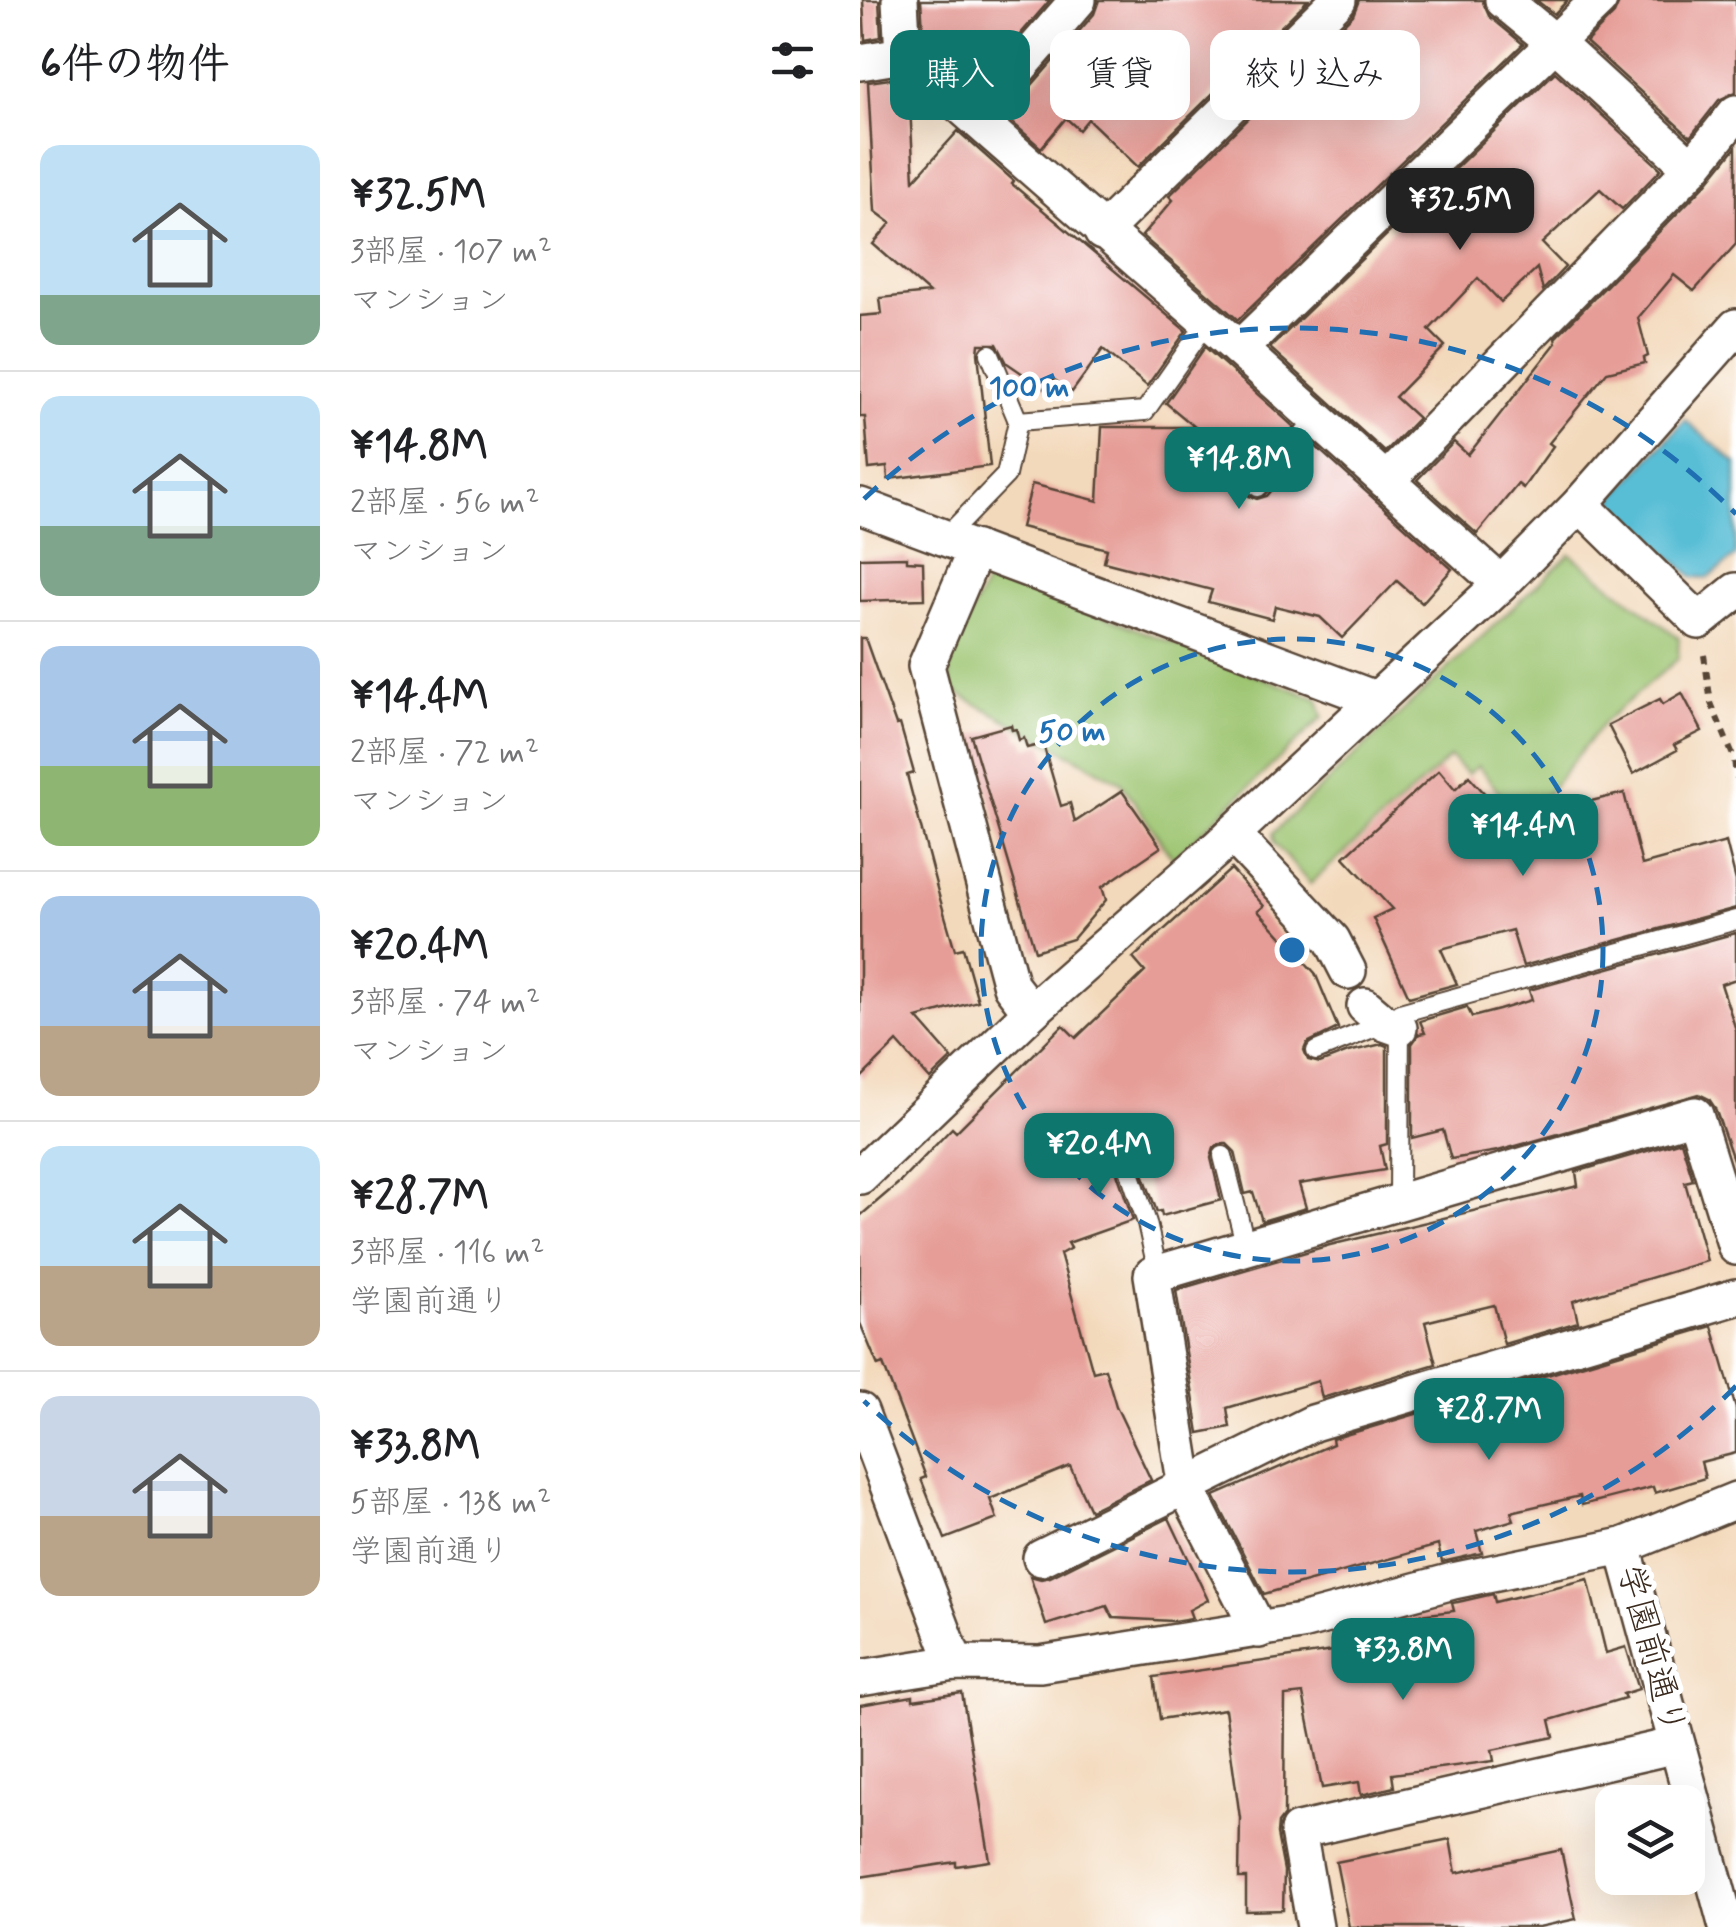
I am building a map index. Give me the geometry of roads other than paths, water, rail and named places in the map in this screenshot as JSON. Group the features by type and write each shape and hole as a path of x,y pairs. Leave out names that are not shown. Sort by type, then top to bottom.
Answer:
{"street":[{"path":"900,0 902,30"},
{"path":"1030,55 1078,0"},
{"path":"1102,232 1338,0"},
{"path":"1503,0 1692,168"},
{"path":"1239,349 1599,0"},
{"path":"860,62 890,58"},
{"path":"1386,481 1692,168 1736,113"},
{"path":"980,120 1501,584"},
{"path":"860,1176 1032,1012 1232,834 1501,584 1580,504 1736,327"},
{"path":"1580,504 1699,621 1736,591"},
{"path":"860,506 1375,699"},
{"path":"962,542 926,666 1010,986 1032,1012"},
{"path":"1232,834 1332,940 1348,971"},
{"path":"1259,1630 1186,1488 1152,1275 1695,1115 1733,1225"},
{"path":"1042,1558 1313,1423 1736,1296"},
{"path":"860,1411 956,1663"},
{"path":"860,1678 956,1663 1040,1664 1302,1622 1453,1581 1624,1546 1736,1500"},
{"name":"学園前通り","path":"1624,1546 1727,1927"},
{"path":"1315,1927 1298,1831 1677,1745"}],"lane":[{"path":"1018,421 1145,411 1208,321"},
{"path":"962,542 1006,475 1018,421 990,354"},
{"path":"1258,487 1317,419"},
{"path":"1316,1051 1383,1019 1736,920"},
{"path":"1383,1019 1400,1201"},
{"path":"1223,1156 1246,1247"},
{"path":"1127,1163 1147,1222 1158,1273"},
{"path":"1727,1927 1736,1924"}],"water":[{"path":"1685,420 1736,463 1736,556 1708,578 1693,577 1615,509 1613,498"}]}
